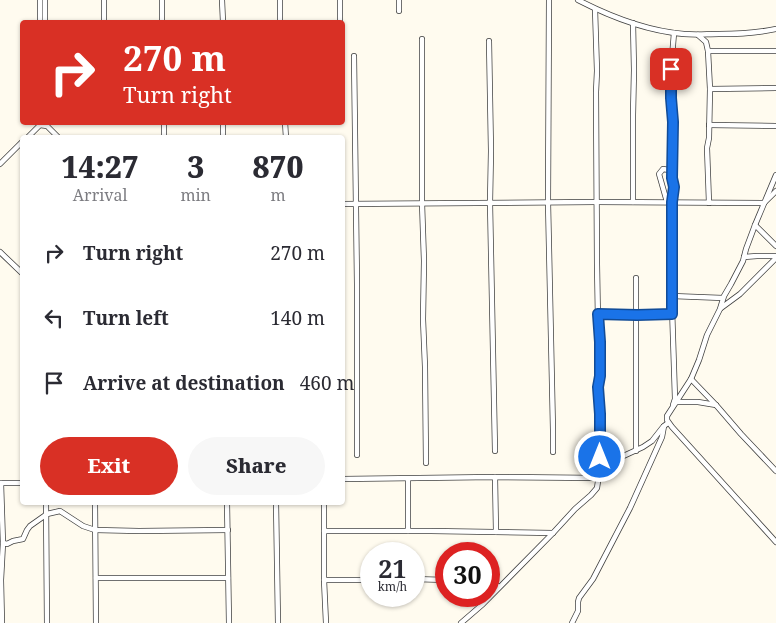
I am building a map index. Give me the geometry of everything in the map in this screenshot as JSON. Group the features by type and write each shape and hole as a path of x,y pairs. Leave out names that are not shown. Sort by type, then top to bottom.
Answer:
{"street":[{"path":"40,0 40,20"},
{"path":"45,0 45,20"},
{"path":"104,0 104,20"},
{"path":"162,0 162,20"},
{"path":"222,0 223,20"},
{"path":"280,0 280,20"},
{"path":"340,0 340,20"},
{"path":"398,0 399,11"},
{"path":"549,0 548,202 553,452"},
{"path":"578,0 595,9 662,32 698,35 751,33 776,29"},
{"path":"500,586 594,492 599,478 600,414 598,387 600,376 600,342 596,202 597,71 595,9"},
{"path":"633,23 634,202"},
{"path":"674,33 671,69 672,173 674,187 670,202 675,404"},
{"path":"698,35 706,42 708,51 710,89 710,138 707,148 709,203"},
{"path":"422,39 423,319 426,463"},
{"path":"489,41 495,451"},
{"path":"708,51 776,51"},
{"path":"354,56 357,455"},
{"path":"710,89 776,88"},
{"path":"30,135 39,125"},
{"path":"44,125 56,135"},
{"path":"709,125 776,126"},
{"path":"0,164 20,144"},
{"path":"670,202 659,174 663,169 669,170 672,173"},
{"path":"572,623 578,612 578,600 593,579 649,468 662,437 667,418 691,379 707,335 744,257 776,175"},
{"path":"345,204 548,202 764,203 776,192"},
{"path":"755,225 776,246"},
{"path":"0,252 20,271"},
{"path":"744,257 776,257"},
{"path":"720,308 740,294 776,257"},
{"path":"636,278 636,451"},
{"path":"727,291 740,294"},
{"path":"672,296 723,298"},
{"path":"598,314 672,314"},
{"path":"691,379 776,471"},
{"path":"675,404 698,402 716,405"},
{"path":"345,479 599,478 619,458 636,451 652,441 666,424"},
{"path":"666,424 776,542"},
{"path":"495,477 496,532"},
{"path":"408,479 408,531"},
{"path":"2,623 1,580 3,543 0,483 20,483"},
{"path":"46,505 47,623"},
{"path":"95,505 96,623"},
{"path":"227,505 229,623"},
{"path":"276,505 278,623"},
{"path":"324,505 326,623"},
{"path":"3,543 7,544 23,540 28,528 47,514 60,511 82,526 95,530 228,530"},
{"path":"324,532 554,533"},
{"path":"96,578 228,578"},
{"path":"324,580 360,580"},
{"path":"462,623 480,607"}],"route":[{"path":"600,457 598,387 600,376 600,342 598,314 672,314 672,202 674,187 671,156 673,122 671,69"}]}
